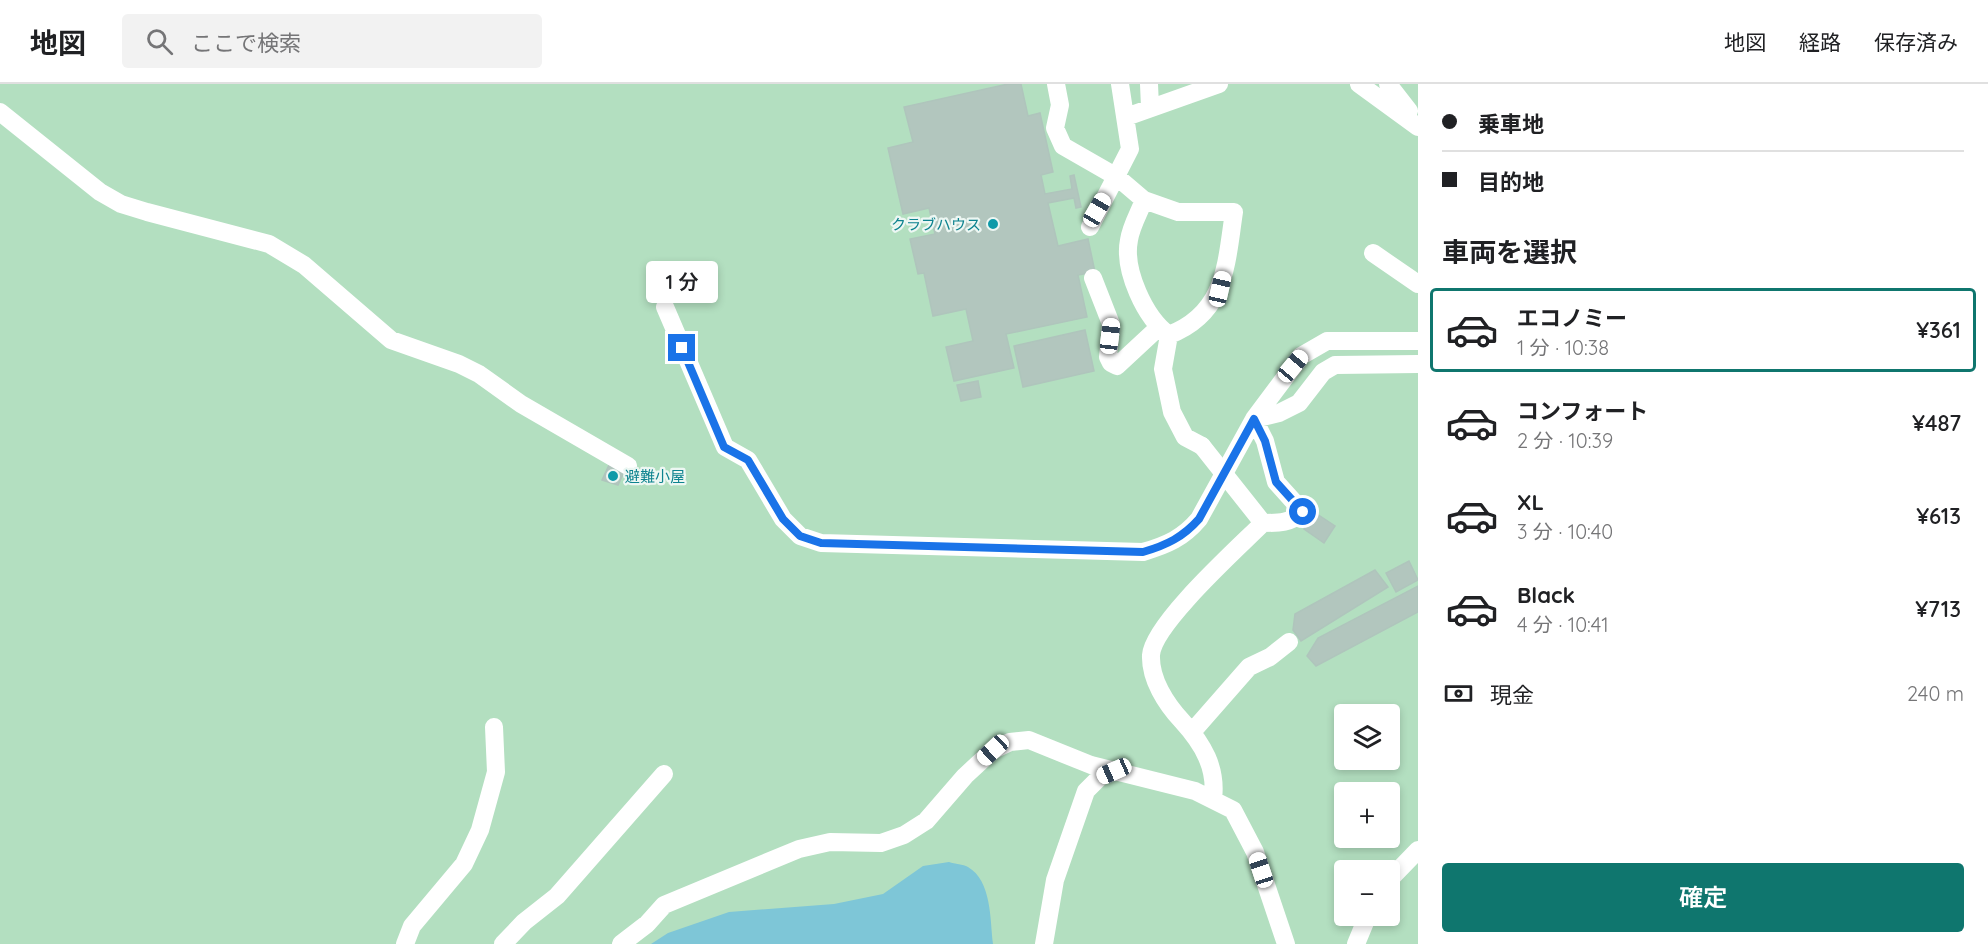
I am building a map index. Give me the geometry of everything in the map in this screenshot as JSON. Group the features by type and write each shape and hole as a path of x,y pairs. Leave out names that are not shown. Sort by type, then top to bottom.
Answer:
{"street":[{"path":"1056,84 1060,105 1056,128 1063,146 1117,177 1144,200 1178,212 1234,212 1227,259 1214,301 1206,313 1188,328 1164,331 1117,366 1111,363 1108,357 1111,324 1093,278"},
{"path":"1090,227 1130,149 1120,84"},
{"path":"1149,84 1150,107"},
{"path":"1126,117 1218,84"},
{"path":"1359,84 1418,127"},
{"path":"1388,84 1418,121"},
{"path":"0,112 100,192 138,210 269,244 304,265 391,340 459,364 479,374 521,404 628,466"},
{"path":"1144,200 1128,241 1130,257 1134,284 1149,316 1164,331 1163,369 1172,412 1185,437 1202,446 1263,523"},
{"path":"1373,253 1418,284"},
{"path":"665,307 724,447 748,460 783,519 800,536 821,543 1143,552 1167,545 1186,533 1199,519 1254,419 1301,357 1327,341 1418,341"},
{"path":"1254,419 1279,413 1299,403 1323,372 1335,365 1418,364"},
{"path":"1213,799 1214,773 1192,732 1178,716 1156,682 1151,654 1160,631 1217,567 1263,523 1281,524 1298,518 1303,512 1276,482 1265,441 1254,419"},
{"path":"1192,732 1249,667 1270,657 1289,642"},
{"path":"405,944 412,926 464,864 480,830 495,772 494,727"},
{"path":"621,944 647,924 663,905 799,849 830,842 881,843 904,835 926,821 965,776 993,750 1010,742 1029,740 1091,765 1195,790 1233,810 1255,852 1286,944"},
{"path":"1044,944 1055,880 1086,791 1100,777 1114,771"},
{"path":"502,944 524,922 557,896 664,774"},
{"path":"1400,869 1418,850"},
{"path":"1356,944 1363,926"}],"green space":[{"path":"0,84 1418,84 1418,944 0,944"}],"water":[{"path":"949,862 968,867 982,882 990,913 993,944 651,944 668,933 729,912 834,904 883,894 923,866"}],"building":[{"name":"クラブハウス","path":"1008,84 1021,84 1028,116 1040,113 1053,172 1041,175 1045,194 1072,189 1070,176 1074,175 1081,207 1076,208 1074,198 1048,203 1058,246 1088,239 1095,272 1078,275 1087,317 1006,334 1014,368 954,381 946,347 973,341 966,309 933,316 924,273 918,274 910,239 935,234 929,208 903,214 888,148 913,142 904,107"},
{"path":"1085,330 1094,371 1023,387 1014,346"},
{"path":"978,381 981,397 961,401 957,385"},
{"name":"避難小屋","path":"609,465 624,472 618,485 602,480"},
{"path":"1314,512 1335,526 1324,543 1304,529"},
{"path":"1409,561 1418,580 1396,592 1386,573"},
{"path":"1375,570 1388,587 1301,641 1293,630 1295,614"},
{"path":"1418,586 1418,612 1316,666 1307,656 1318,638"}],"place":[{"name":"クラブハウス","path":"993,224"},
{"name":"避難小屋","path":"613,476"}],"route":[{"path":"682,348 724,447 748,460 783,519 800,536 821,543 1143,552 1167,545 1186,533 1199,519 1254,419 1265,441 1276,482 1303,512"}]}
